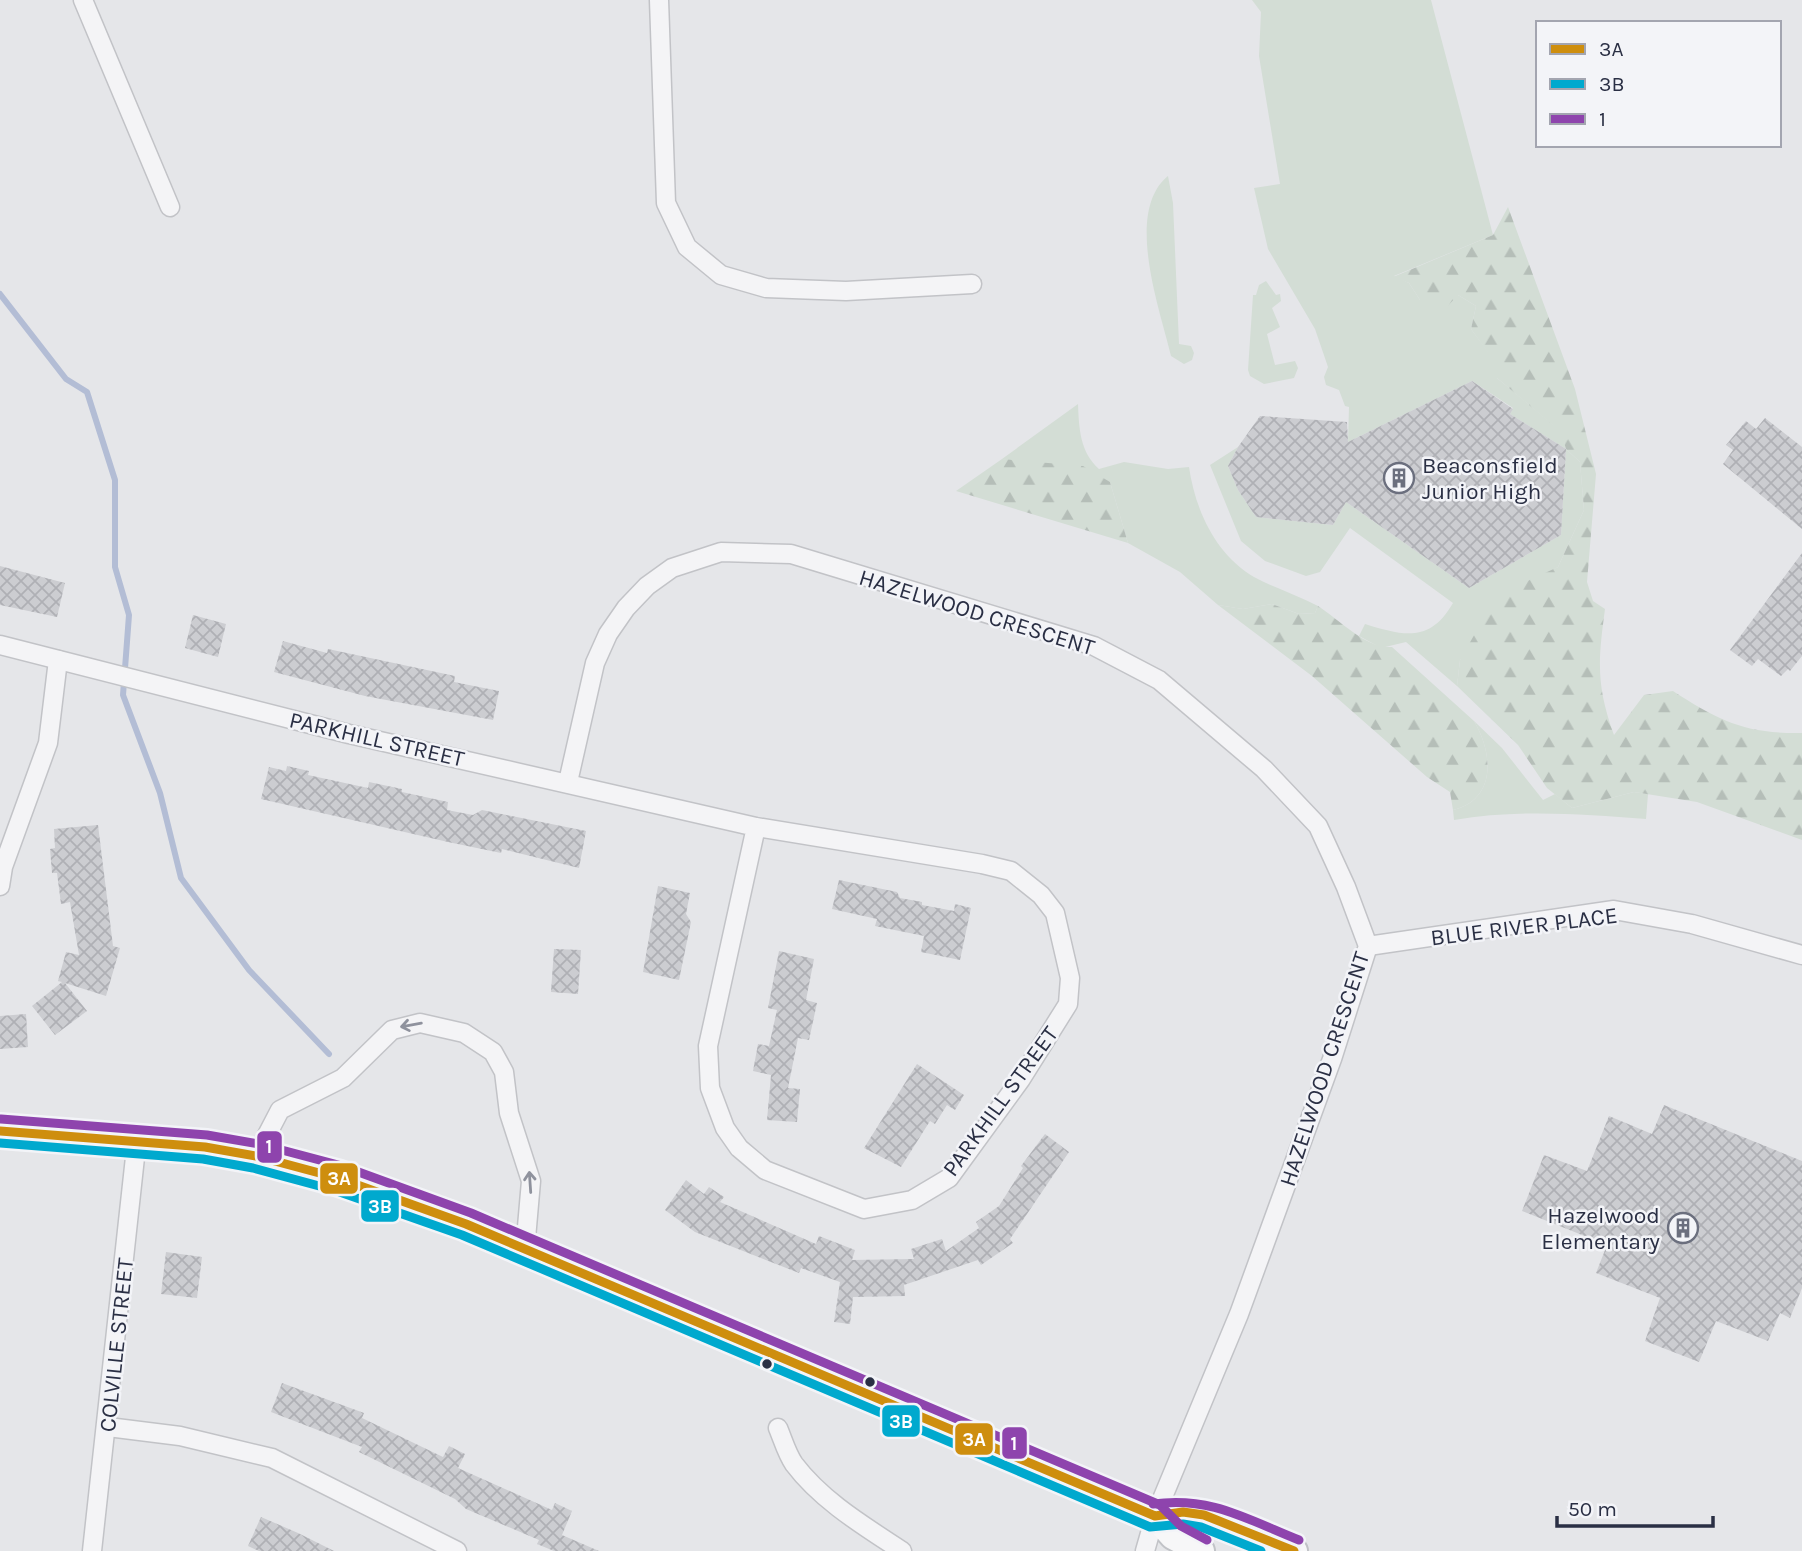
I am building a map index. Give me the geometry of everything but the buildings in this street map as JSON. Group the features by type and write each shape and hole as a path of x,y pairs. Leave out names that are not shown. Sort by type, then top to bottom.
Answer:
{"main road":[{"path":"0,1130 138,1139 256,1156 338,1178 466,1224 1155,1516 1173,1536 1201,1551"},
{"path":"1155,1516 1183,1512 1204,1515 1294,1551"}],"street":[{"path":"83,0 170,207"},
{"path":"659,0 666,202 687,247 721,275 766,288 846,291 972,284"},
{"name":"HAZELWOOD CRESCENT","path":"568,782 595,663 608,634 633,601 672,568 721,552 791,554 1094,646 1159,680 1264,769 1318,826 1346,887 1368,946 1332,1059 1239,1314 1155,1516 1145,1551"},
{"name":"PARKHILL STREET","path":"0,645 349,734 756,827 1011,871 1041,895 1055,913 1070,978 1068,1004 1021,1079 949,1178 912,1200 864,1209 765,1170 739,1148 717,1109 707,1070 708,1046 756,827"},
{"path":"0,886 3,867 48,743 58,660"},
{"name":"BLUE RIVER PLACE","path":"1368,946 1614,910 1692,924 1802,955"},
{"path":"256,1156 280,1110 342,1078 391,1030 420,1023 464,1033 493,1052 504,1072 509,1113 531,1181 525,1250"},
{"name":"COLVILLE STREET","path":"92,1551 108,1427 138,1139"},
{"path":"108,1427 180,1436 272,1458 457,1551"},
{"path":"778,1428 793,1462 820,1492 858,1522 902,1551"}],"green space":[{"path":"1252,0 1431,0 1493,235 1394,276 1409,283 1420,300 1458,295 1476,306 1471,329 1498,365 1497,378 1562,432 1566,449 1510,414 1513,408 1472,381 1348,442 1349,407 1345,406 1339,390 1326,385 1324,377 1328,367 1315,329 1268,249 1254,188 1280,184 1259,56 1261,12"},
{"path":"1168,176 1173,203 1179,344 1191,346 1194,353 1192,360 1184,364 1171,356 1149,262 1148,213 1155,192"},
{"path":"1508,207 1575,389 1596,474 1587,582 1593,601 1605,609 1601,644 1601,687 1614,735 1644,695 1673,691 1734,724 1765,731 1802,733 1802,840 1697,802 1634,792 1572,808 1547,788 1518,745 1457,686 1460,660 1477,630 1512,588 1558,567 1584,510 1580,462 1566,449 1561,432 1497,378 1497,365 1471,329 1476,306 1458,295 1442,312 1420,300 1409,283 1393,277 1493,235"},
{"path":"1266,281 1276,295 1280,294 1281,301 1272,308 1280,327 1267,334 1275,365 1295,361 1298,368 1294,378 1264,384 1250,376 1248,370 1253,295 1256,295 1259,285"},
{"path":"1078,404 1084,448 1099,469 1124,462 1168,469 1189,467 1202,514 1228,556 1254,577 1318,606 1315,613 1299,614 1272,604 1243,609 1218,605 1180,572 1128,543 1110,482 1002,459"},
{"path":"1238,447 1228,466 1238,490 1256,517 1333,525 1346,502 1469,588 1561,535 1566,449 1580,462 1584,510 1558,567 1542,576 1460,660 1457,686 1406,642 1381,648 1359,636 1365,624 1404,633 1425,630 1435,625 1453,603 1350,528 1320,572 1306,576 1265,561 1241,541 1210,465"},
{"path":"1002,459 1083,466 1110,482 1128,543 956,491"},
{"path":"1272,604 1299,614 1315,613 1318,606 1363,639 1392,647 1474,721 1485,747 1487,760 1484,785 1478,796 1453,810 1450,792 1427,777 1312,676 1218,605 1243,609"},
{"path":"1474,721 1502,748 1543,800 1555,794 1572,808 1634,792 1648,794 1646,819 1574,814 1502,814 1454,820 1453,810 1478,796 1487,773 1485,747"}],"waterway":[{"path":"0,294 66,379 87,392 115,480 115,567 129,615 123,695 160,793 181,878 249,970 329,1054"}],"transit line":[{"name":"1","path":"1,1119 207,1135 259,1144 342,1166 471,1213 1160,1505 1181,1526 1207,1540"},
{"name":"3A","path":"0,1131 205,1147 256,1156 338,1178 466,1224 1155,1516 1183,1512 1204,1515 1294,1551"},
{"name":"3B","path":"0,1143 203,1159 253,1168 334,1190 462,1235 1150,1527 1183,1524 1201,1527 1261,1551"},
{"name":"1","path":"1153,1504 1174,1502 1211,1506 1299,1540"}],"place":[{"name":"Beaconsfield Junior High","path":"1399,478"},
{"name":"Hazelwood Elementary","path":"1683,1228"}]}
